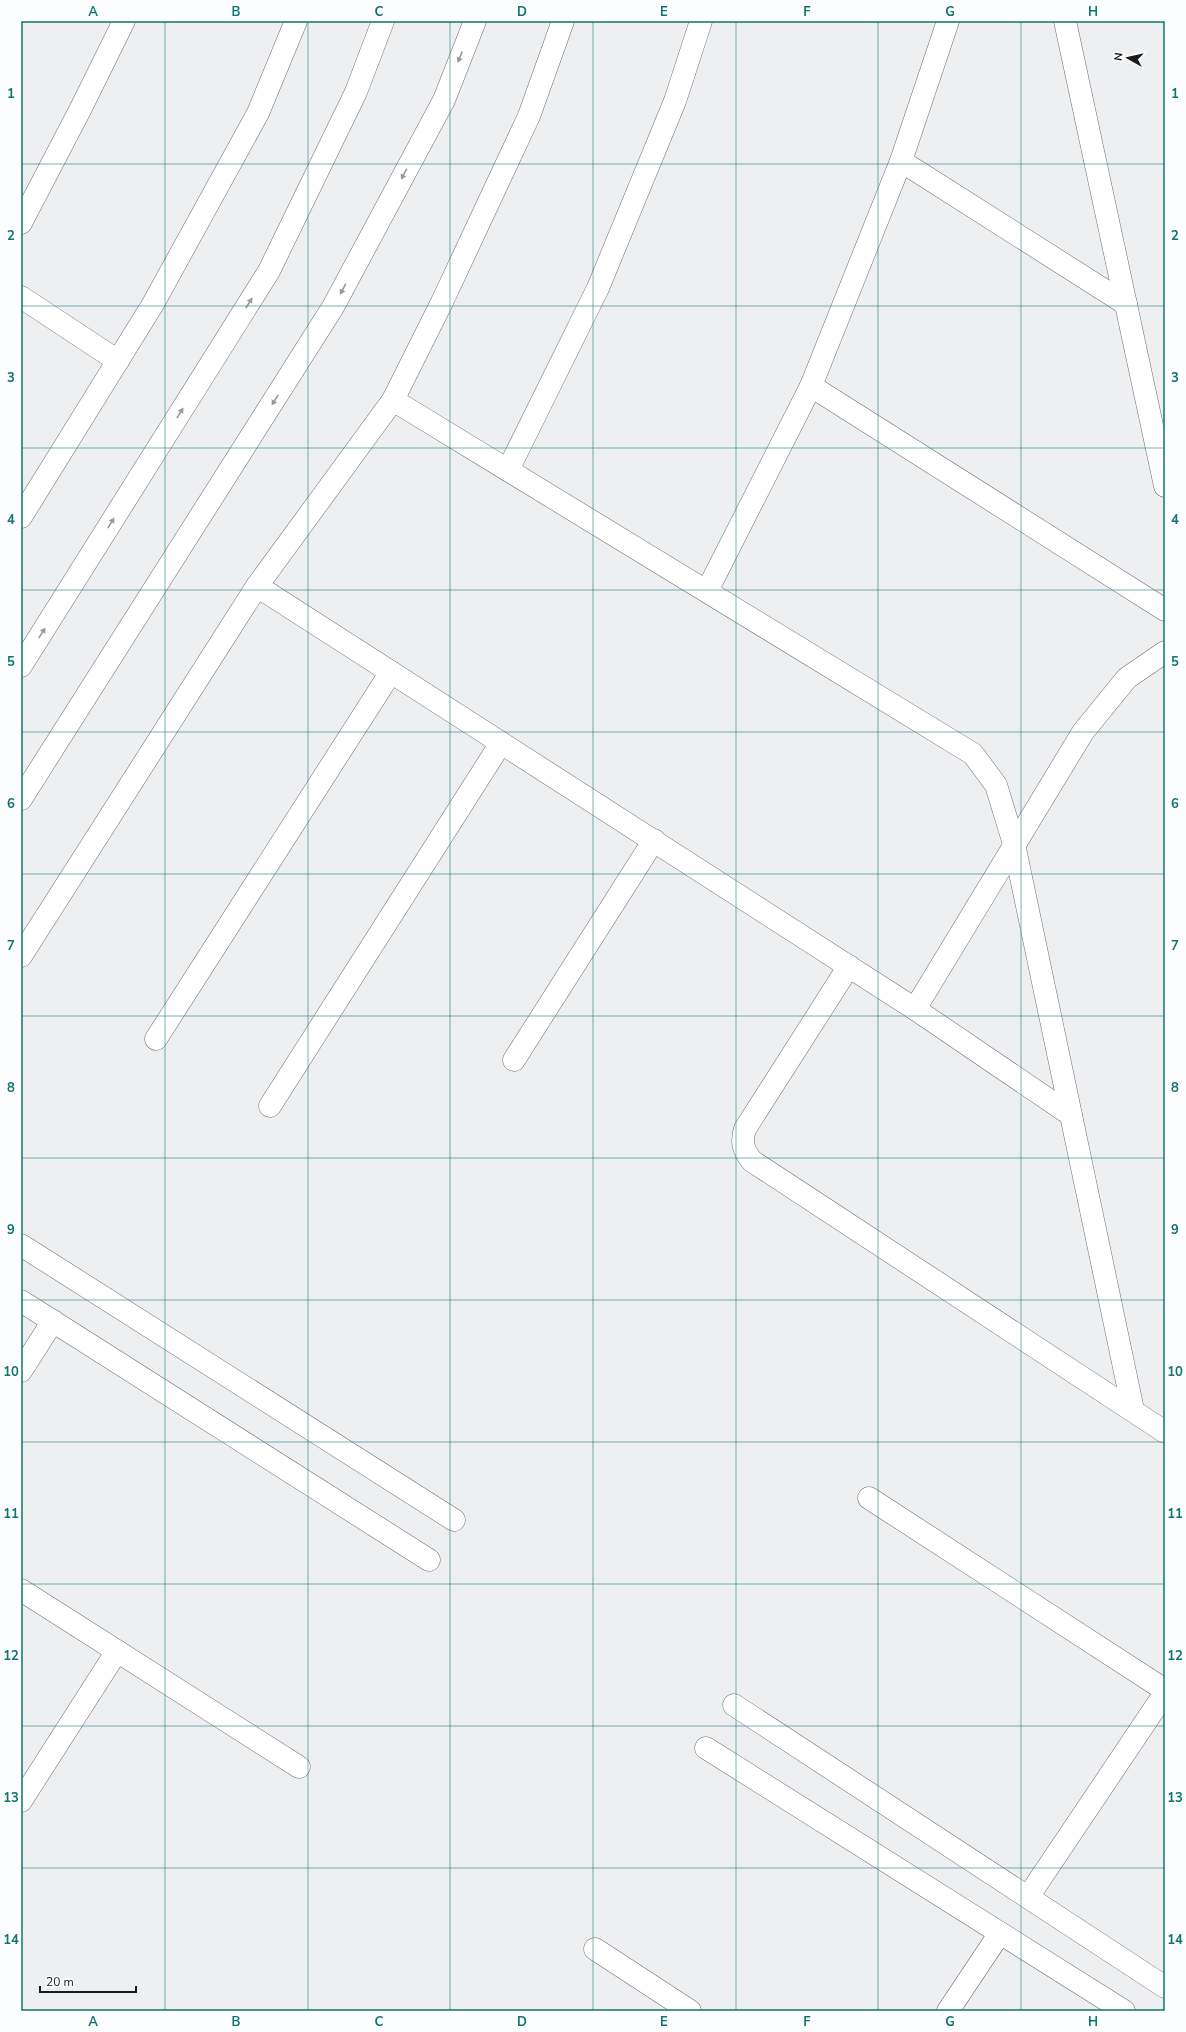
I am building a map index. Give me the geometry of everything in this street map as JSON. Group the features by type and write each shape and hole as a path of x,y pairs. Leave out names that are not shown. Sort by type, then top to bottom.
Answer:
{"street":[{"path":"21,223 80,110 124,21"},
{"path":"21,518 153,304 258,113 296,21"},
{"path":"21,666 269,271 356,92 383,21"},
{"path":"21,799 333,307 444,100 475,21"},
{"path":"21,956 257,586 393,400 442,302 528,116 563,21"},
{"path":"508,470 598,288 675,101 701,21"},
{"path":"708,591 811,386 901,161 948,21"},
{"path":"1065,21 1165,486"},
{"path":"901,161 1126,304"},
{"path":"21,297 118,361"},
{"path":"811,386 1165,610"},
{"path":"393,400 973,754 996,785 1014,844 1133,1410"},
{"path":"257,586 916,1009 1071,1115"},
{"path":"916,1009 1014,844 1083,732 1127,678 1165,652"},
{"path":"156,1039 391,672"},
{"path":"270,1106 501,743"},
{"path":"514,1060 654,840"},
{"path":"849,966 745,1129 742,1138 743,1146 747,1154 759,1165 1165,1432"},
{"path":"21,1245 454,1520"},
{"path":"21,1301 429,1560"},
{"path":"21,1371 53,1321"},
{"path":"869,1498 1165,1691 1028,1897"},
{"path":"21,1590 299,1767"},
{"path":"21,1801 117,1651"},
{"path":"734,1705 1165,1987"},
{"path":"706,1748 1124,2011"},
{"path":"948,2011 1000,1932"},
{"path":"595,1949 690,2011"}]}
